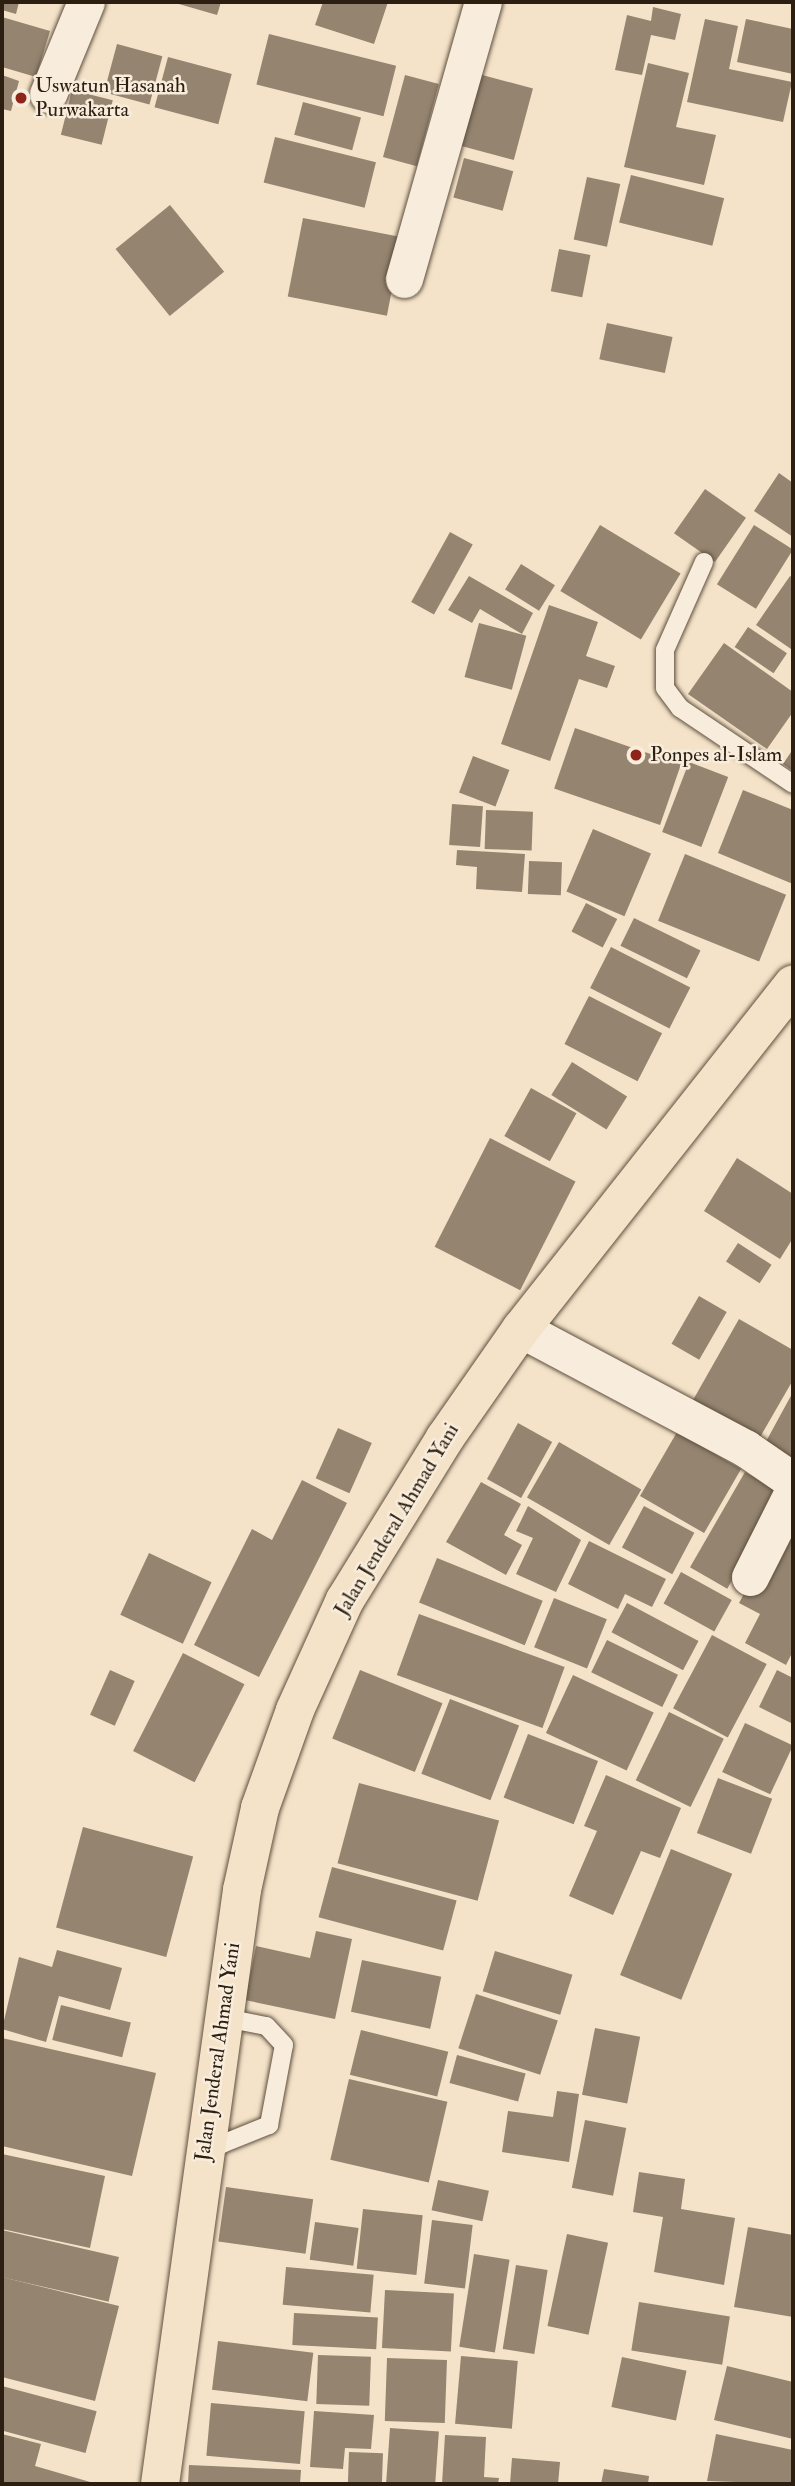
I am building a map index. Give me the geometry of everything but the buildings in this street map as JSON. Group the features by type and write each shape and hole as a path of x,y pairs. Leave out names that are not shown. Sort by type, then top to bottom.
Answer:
{"highway":[{"name":"Jalan Jenderal Ahmad Yani","path":"160,2484 220,2017 260,1808 295,1710 345,1600 521,1329 793,984"}],"street":[{"path":"48,94 86,2"},
{"path":"404,279 483,2"},
{"path":"521,1329 745,1448 793,1481"},
{"path":"750,1577 793,1492"}],"lane":[{"path":"704,562 665,650 665,688 680,708 793,784"},
{"path":"205,2142 234,2140 269,2125 284,2045 266,2026 220,2017"}],"place":[{"name":"Uswatun Hasanah Purwakarta","path":"21,98"},
{"name":"Ponpes al-Islam","path":"636,755"}]}
